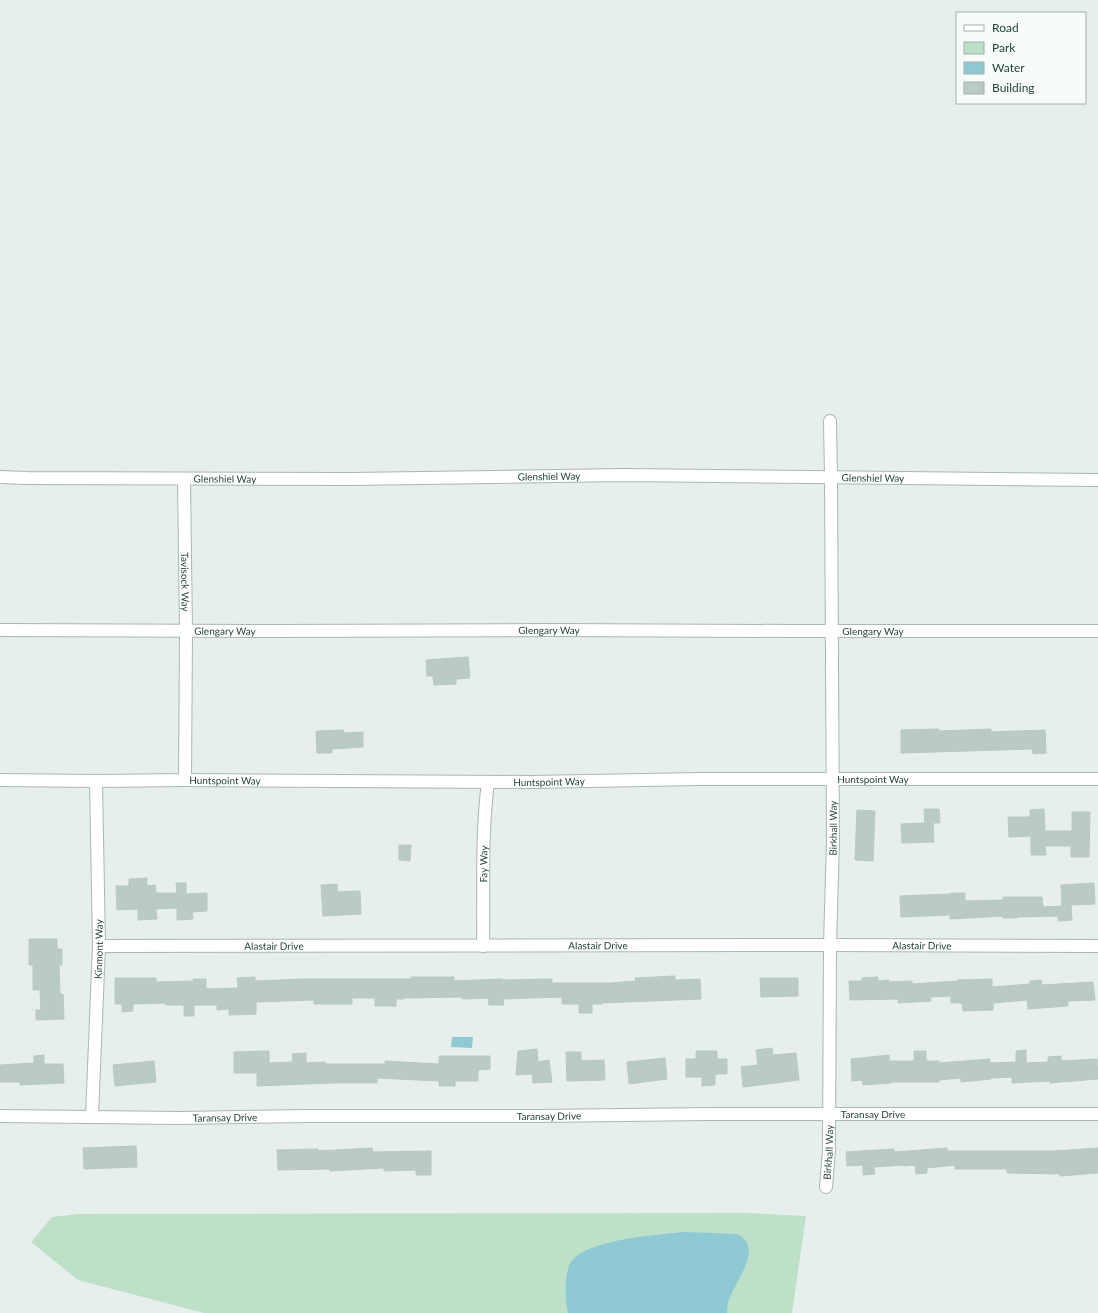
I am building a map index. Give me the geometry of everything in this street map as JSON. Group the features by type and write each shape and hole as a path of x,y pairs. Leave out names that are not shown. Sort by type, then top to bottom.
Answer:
{"street":[{"name":"Birkhall Way","path":"826,1187 829,1150 830,945 833,779 830,422"},
{"name":"Glenshiel Way","path":"0,477 351,479 622,475 831,478 1061,478 1098,480"},
{"name":"Tavisock Way","path":"184,479 186,631 185,780"},
{"name":"Glengary Way","path":"0,630 1098,631"},
{"name":"Huntspoint Way","path":"0,780 488,782 833,779 1098,779"},
{"name":"Kinmont Way","path":"92,1116 99,946 96,781"},
{"name":"Fay Way","path":"484,946 484,830 488,782"},
{"name":"Alastair Drive","path":"99,946 1098,946"},
{"name":"Taransay Drive","path":"0,1116 180,1118 710,1114 1098,1114"}],"green space":[{"path":"747,1213 806,1216 792,1313 204,1313 78,1280 31,1242 52,1217 79,1214"}],"water":[{"path":"452,1037 473,1037 472,1048 451,1047"},
{"path":"684,1232 737,1234 745,1240 748,1247 746,1265 728,1302 727,1313 568,1313 566,1301 567,1272 571,1262 579,1254 607,1243"}],"building":[{"path":"468,657 470,678 456,679 456,684 434,685 433,676 427,676 426,660"},
{"path":"939,729 939,731 991,729 991,732 1045,730 1046,753 1033,754 1032,749 901,753 901,730"},
{"path":"343,730 344,733 363,732 363,747 332,749 332,753 317,753 316,731"},
{"path":"924,809 939,809 940,823 933,823 934,842 902,843 901,824 925,823"},
{"path":"1044,809 1045,831 1072,831 1072,812 1090,812 1089,857 1071,857 1071,846 1045,846 1046,855 1031,855 1031,836 1009,837 1008,817 1030,817 1030,810"},
{"path":"857,810 875,811 873,861 855,860"},
{"path":"399,845 411,845 410,861 399,860"},
{"path":"147,878 147,886 155,885 156,893 177,893 176,883 186,883 186,894 207,893 207,911 192,912 193,919 177,920 177,908 156,909 157,919 138,920 138,909 117,910 116,886 129,886 129,879"},
{"path":"1094,883 1095,904 1071,905 1072,920 1058,921 1058,916 1003,918 1003,916 950,919 950,915 901,917 900,896 965,893 965,901 1003,900 1003,897 1042,897 1043,907 1062,906 1061,885"},
{"path":"337,884 337,892 360,891 361,914 323,916 321,885"},
{"path":"29,939 57,939 57,949 62,949 62,965 59,965 60,994 63,994 64,1019 36,1020 36,1010 41,1010 40,990 33,990 33,965 29,965"},
{"path":"675,976 675,980 700,979 701,999 592,1004 592,1013 579,1013 579,1004 562,1004 562,997 503,999 504,1005 489,1005 488,998 462,999 462,997 396,999 396,1006 375,1006 375,998 352,998 352,1004 314,1004 314,1000 256,1002 256,1014 229,1015 229,1009 217,1010 217,1005 194,1005 194,1016 184,1016 184,1005 166,1005 166,1003 133,1004 133,1011 122,1012 122,1004 115,1004 115,978 156,978 156,982 194,981 193,979 206,979 206,989 238,988 237,978 255,977 255,981 454,977 454,981 552,979 552,983 610,983 636,981 635,978"},
{"path":"878,977 878,981 912,981 912,984 992,979 992,987 1030,984 1030,981 1041,980 1042,985 1093,982 1095,1000 1068,1001 1068,1006 1028,1009 1027,1000 993,1003 993,1010 963,1011 962,1003 951,1003 951,996 930,997 931,1001 898,1003 898,999 850,1000 849,981 862,981 862,978"},
{"path":"760,978 798,978 798,996 761,997"},
{"path":"772,1048 773,1055 796,1053 799,1080 743,1087 741,1067 758,1065 756,1050"},
{"path":"537,1049 538,1062 549,1060 552,1082 533,1083 532,1074 516,1075 518,1051"},
{"path":"1026,1050 1026,1063 1048,1062 1048,1057 1061,1056 1061,1061 1097,1059 1098,1079 1050,1083 1050,1081 1012,1083 1012,1077 961,1082 961,1078 939,1080 939,1082 891,1082 863,1085 862,1080 852,1081 851,1059 889,1055 889,1061 914,1061 914,1051 926,1051 926,1061 939,1061 939,1063 990,1059 990,1063 1016,1062 1016,1051"},
{"path":"269,1051 269,1063 293,1062 292,1054 306,1053 306,1063 325,1062 325,1064 385,1064 385,1061 439,1064 439,1056 490,1056 490,1069 478,1070 478,1081 455,1081 455,1086 439,1086 439,1081 377,1078 377,1083 257,1086 257,1073 234,1073 234,1052"},
{"path":"696,1051 717,1051 717,1059 727,1059 727,1074 715,1074 715,1085 702,1086 702,1077 686,1077 686,1059 696,1059"},
{"path":"566,1052 581,1052 581,1061 604,1060 605,1080 567,1081"},
{"path":"44,1055 44,1064 63,1064 64,1083 20,1085 20,1082 0,1082 0,1065 34,1063 34,1056"},
{"path":"665,1058 667,1079 629,1084 627,1062"},
{"path":"154,1061 156,1082 115,1086 113,1065"},
{"path":"136,1146 137,1167 84,1169 83,1148"},
{"path":"372,1148 373,1152 431,1151 431,1175 416,1175 416,1170 384,1171 384,1168 330,1171 330,1169 278,1170 277,1150 318,1149 318,1151"},
{"path":"947,1148 947,1151 1054,1151 1098,1148 1098,1173 1060,1176 1060,1174 1007,1173 1007,1169 955,1169 955,1165 927,1168 927,1173 916,1174 915,1165 903,1165 874,1167 875,1174 863,1175 863,1165 847,1166 846,1152 894,1149 894,1152"}]}
